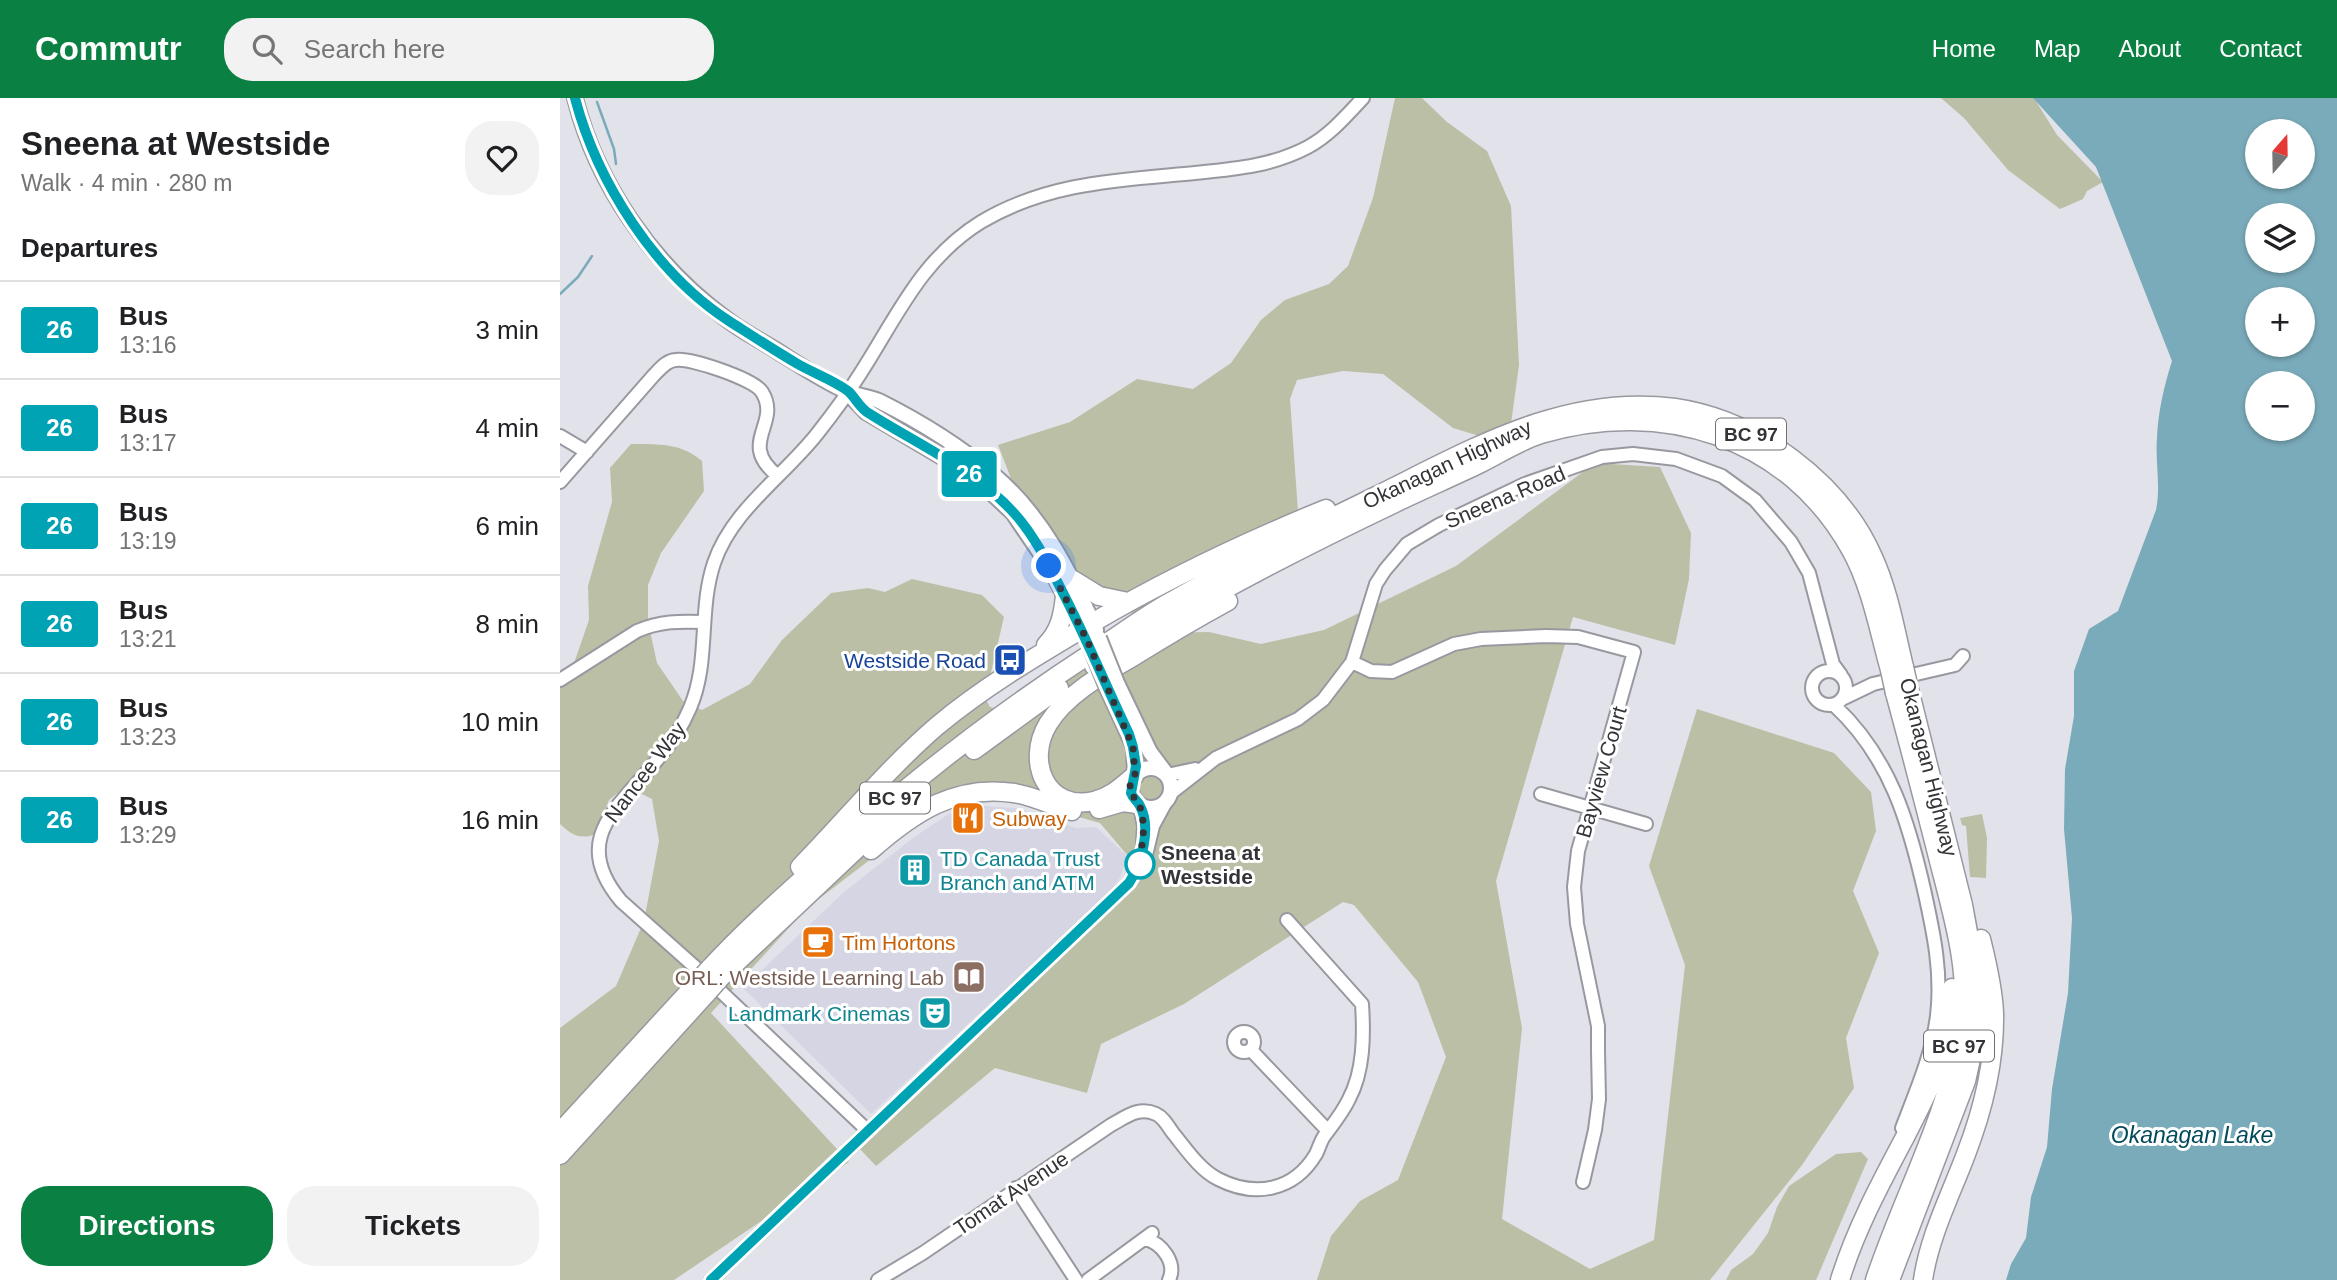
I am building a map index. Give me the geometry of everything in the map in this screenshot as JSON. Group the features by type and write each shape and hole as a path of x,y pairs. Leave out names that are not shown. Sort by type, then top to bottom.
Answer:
{"highway":[{"name":"Okanagan Highway","path":"560,1132 715,973 806,897 900,808 1058,689 1198,603 1533,423 1574,412 1629,406 1676,408 1722,420 1751,434 1796,462 1827,489 1863,536 1882,579 1902,691 1978,987 1976,1036 1966,1082 1890,1280"},
{"path":"742,933 781,886 903,757 968,702 1036,655 1090,633 1128,602 1271,531 1476,456"},
{"path":"1135,775 1108,796 1091,802 1072,800 1055,792 1042,776 1037,758 1038,746 1049,721 1065,703 1097,678 1235,596 1361,532 1476,456"},
{"name":"Okanagan Highway","path":"715,973 742,933 872,817 976,734 1058,675 1170,602 1273,547 1476,456"},
{"path":"1036,655 1057,631 1069,588 1128,602"},
{"path":"806,897 840,875 922,811 948,798 966,793 1011,793 1084,812 1123,802 1139,805"},
{"path":"1923,1280 1934,1240 1977,1125 1987,1081 1994,1010 1990,977 1974,911 1931,802"},
{"path":"1840,1280 1849,1253 1879,1187 1934,1080 1946,1047 1950,1022 1952,958 1931,802"},
{"name":"Okanagan Highway","path":"1875,1280 1944,1103 1962,1027 1964,984 1958,940 1931,802"},
{"name":"Okanagan Highway","path":"560,1155 700,989"}],"main road":[{"path":"575,98 596,159 608,180 646,241 689,288 726,319 797,363 848,391 876,400 960,449 996,477 1028,510 1069,588 1112,685 1133,747 1135,775 1130,786 1131,793 1139,805 1154,808 1168,798 1171,784 1112,685"},
{"path":"1135,775 1147,768 1166,774"}],"street":[{"name":"Nancee Way","path":"868,1131 695,967 621,901 602,868 600,841 604,823 659,758 680,727 695,696 702,663 708,585 719,551 738,521 814,437 848,391 923,273 961,237 983,221 1024,201 1080,184 1267,164 1321,139 1363,98"},
{"path":"560,482 654,375 668,362 677,359 705,366 757,386 764,397 767,410 760,457 778,476"},
{"path":"560,436 587,452"},
{"name":"Sneena Road","path":"1166,774 1181,774 1205,765 1311,711 1337,684 1352,662 1377,584 1407,544 1439,525 1525,484 1602,457 1633,454 1676,459 1722,477 1755,500 1791,542 1809,573 1833,664 1843,677"},
{"path":"560,680 637,631 651,625 663,622 704,622"},
{"name":"Bayview Court","path":"1352,662 1371,671 1392,672 1454,644 1481,639 1535,636 1578,637 1634,652 1578,851 1574,887 1577,924 1597,1022 1599,1061 1599,1099 1595,1130 1583,1182"},
{"name":"Sneena Road","path":"1821,673 1825,636"},
{"path":"1873,684 1843,677 1835,671 1821,673 1813,683 1815,697 1827,705 1873,684 1955,665 1963,656"},
{"path":"1839,701 1847,686 1843,677"},
{"path":"1839,701 1885,771 1908,822 1937,948 1937,1016 1930,1047 1924,1070 1879,1187"},
{"name":"Sneena Road","path":"711,1280 1119,894 1129,883 1142,860 1154,823 1168,798 1205,765"},
{"path":"1541,794 1646,824"},
{"name":"Sneena Road","path":"1139,805 1144,826 1142,860"},
{"path":"1251,1050 1328,1131 1351,1096 1359,1070 1364,1040 1362,1004 1287,920"},
{"name":"Tomat Avenue","path":"878,1280 1132,1113 1146,1110 1160,1116 1199,1165 1218,1179 1256,1191 1283,1185 1299,1173 1315,1156 1328,1131"},
{"path":"1016,1188 1076,1280"},
{"path":"1088,1280 1149,1236 1163,1248 1172,1269 1169,1280"}],"shaded area":[{"path":"968,805 1015,808 1076,828 1096,827 1127,856 1120,878 1109,893 871,1114 743,988 844,892 913,838 947,815"}],"green space":[{"path":"1395,98 1422,98 1447,122 1487,151 1511,206 1519,365 1510,431 1493,440 1453,428 1383,374 1343,371 1297,380 1290,399 1301,554 1152,622 1086,593 1039,551 998,445 1070,422 1137,379 1193,389 1231,363 1261,320 1285,300 1329,284 1348,266 1373,198"},
{"path":"1941,98 2034,98 2057,135 2103,182 2087,191 2083,199 2060,209 2008,170 1964,118"},
{"path":"631,444 678,448 702,461 704,491 661,553 648,585 648,622 657,663 683,701 702,710 750,684 782,640 831,593 868,588 885,592 912,579 982,595 1004,617 985,698 990,707 1002,710 1163,633 1209,632 1261,644 1324,630 1456,566 1595,463 1660,467 1691,533 1689,579 1675,645 1573,617 1496,881 1522,1028 1502,1219 1590,1269 1654,1240 1685,965 1649,866 1697,709 1834,753 1871,792 1876,831 1853,891 1879,953 1846,1038 1854,1088 1802,1165 1710,1280 1317,1280 1331,1236 1360,1201 1398,1180 1446,1057 1418,982 1354,905 1343,902 1184,1004 1101,1044 1087,1093 995,1068 876,1166 860,1149 1124,881 1134,863 1100,823 1015,799 972,800 927,816 807,908 711,1013 849,1162 674,1280 560,1280 560,1028 616,986 644,921 659,841 652,799 626,786 609,800 596,834 585,837 576,835 560,824 560,680 573,666 589,620 588,586 612,502 610,468"},
{"path":"1982,814 1987,838 1986,878 1970,877 1966,826 1962,825 1960,818"},
{"path":"1861,1152 1868,1159 1816,1280 1726,1280 1731,1270 1753,1254 1768,1233 1777,1207 1789,1186 1836,1154"}],"water":[{"name":"Okanagan Lake","path":"2033,98 2337,98 2337,1280 2006,1280 2011,1264 2026,1238 2031,1197 2047,1147 2052,1089 2068,993 2072,918 2064,829 2065,769 2074,716 2074,671 2089,629 2118,611 2156,510 2159,419 2172,361 2096,167"}],"waterway":[{"path":"597,102 614,149 616,164"},
{"path":"560,294 578,277 592,256"}],"bus line":[{"name":"26","path":"575,98 596,159 619,201 646,241 682,281 726,319 848,391 866,412 967,473 996,496 1023,525 1049,566 1087,640 1129,734 1136,766 1130,786 1131,793 1140,806 1144,826 1142,860 1129,883 1119,894 711,1280"}],"place":[{"name":"Westside Road","path":"1010,660"},
{"name":"Subway","path":"968,818"},
{"name":"Sneena at Westside","path":"1140,864"},
{"name":"TD Canada Trust Branch and ATM","path":"915,870"},
{"name":"Tim Hortons","path":"818,942"},
{"name":"ORL: Westside Learning Lab","path":"969,977"},
{"name":"Landmark Cinemas","path":"935,1013"}],"route":[{"path":"1049,566 1087,640 1133,747 1136,766 1130,786 1133,799 1140,806 1144,826 1140,864"}]}
